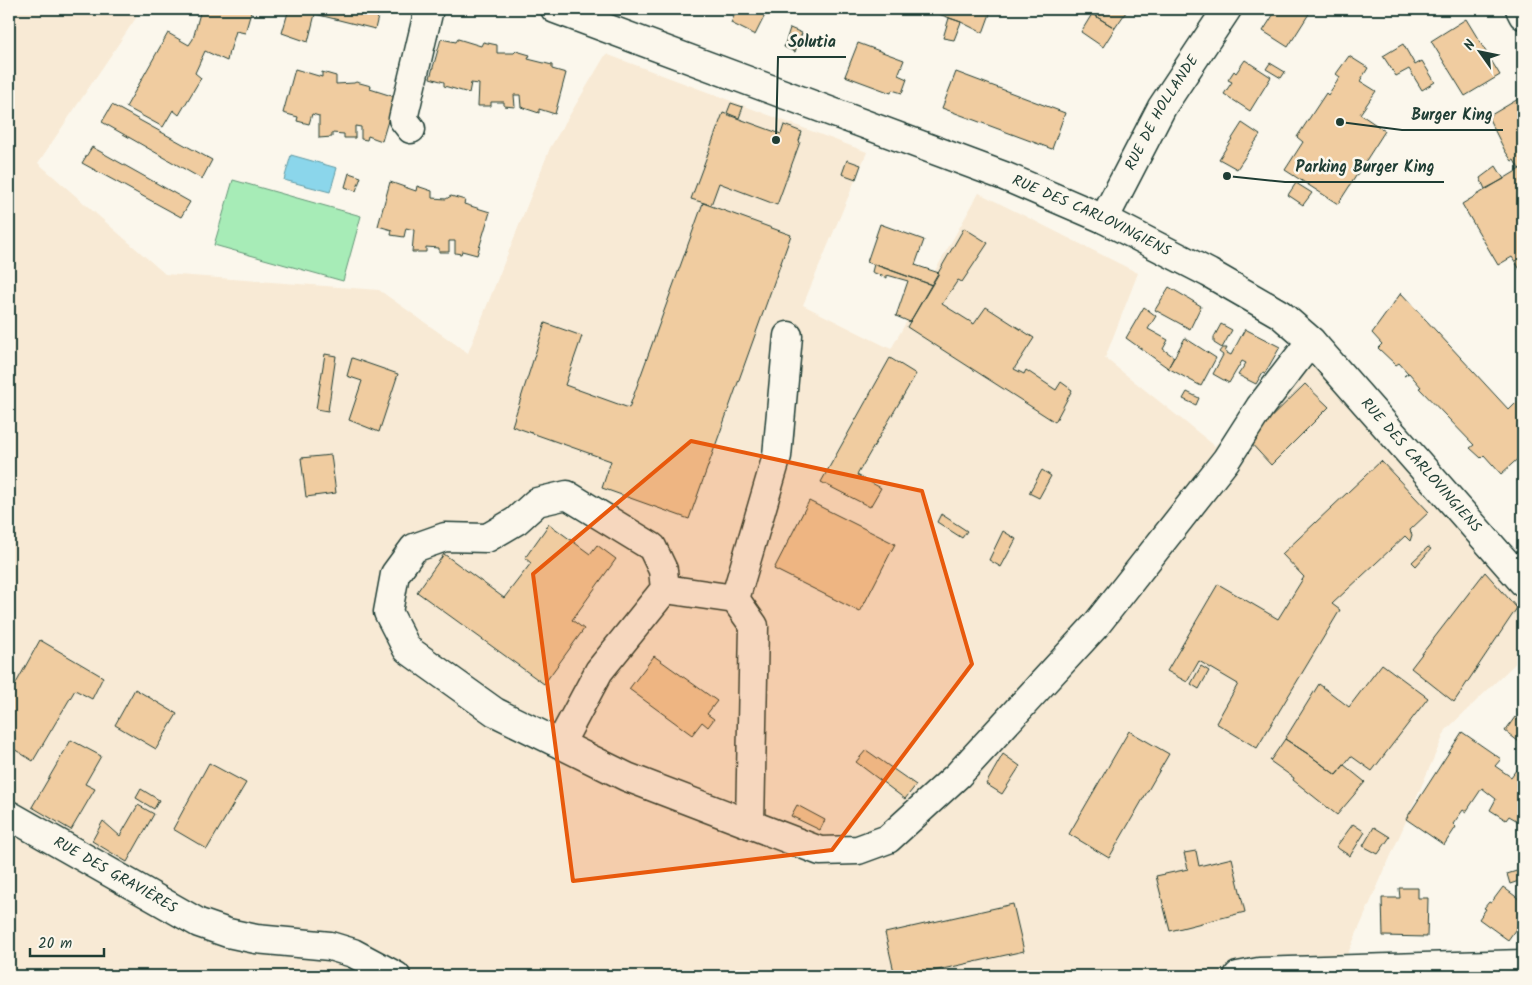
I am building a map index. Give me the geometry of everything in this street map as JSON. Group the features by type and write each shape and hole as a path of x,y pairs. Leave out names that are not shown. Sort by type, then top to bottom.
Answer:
{"street":[{"path":"411,129 403,119 428,9"},
{"name":"RUE DES CARLOVINGIENS","path":"555,9 1004,176 1104,219 1210,273 1280,314 1311,340 1523,582"},
{"name":"RUE DE HOLLANDE","path":"1104,219 1162,107 1227,9"},
{"path":"1520,9 1523,15"},
{"path":"735,599 777,456 788,336"},
{"path":"560,744 599,671 665,589 663,570 652,547 567,496 537,502 516,521 487,538 445,537 414,548 395,574 388,612 407,649 495,712 627,777 820,852 858,850 888,839 958,775 1096,626 1226,460 1260,407 1311,340"},
{"path":"665,589 735,599 754,626 750,824"},
{"name":"RUE DES GRAVIÈRES","path":"9,815 199,923 228,933 256,939 330,946 353,953 396,976"},
{"path":"1238,976 1259,972 1280,974 1523,964"}],"highlighted area":[{"path":"691,441 922,491 972,664 832,850 573,881 533,574"}],"shaded area":[{"path":"9,9 142,9 38,163 165,274 379,290 468,353 550,148 606,54 867,152 803,305 891,349 979,193 1138,273 1105,358 1215,446 1306,352 1523,589 1523,656 1446,730 1338,976 9,976"}],"green space":[{"path":"233,180 361,216 343,281 214,245"}],"water":[{"path":"291,155 337,168 330,192 284,180"}],"building":[{"path":"201,9 252,9 245,33 236,31 227,61 205,51 195,73 201,78 179,115 173,110 163,127 126,107 168,33 189,45 193,39"},
{"path":"289,9 313,13 314,9 382,9 381,14 379,13 375,29 315,14 308,42 282,33"},
{"path":"737,9 750,9 765,15 755,35 731,23"},
{"path":"925,9 986,9 991,11 983,33 961,22"},
{"path":"1095,9 1121,9 1126,12 1115,28 1092,14"},
{"path":"1277,9 1312,9 1288,47 1263,31"},
{"path":"1092,14 1115,28 1103,47 1081,32"},
{"path":"949,18 961,22 954,40 943,38"},
{"path":"1466,19 1500,75 1465,96 1431,41"},
{"path":"790,28 802,33 795,52 784,47"},
{"path":"441,39 456,42 458,39 481,46 483,42 497,45 497,53 514,53 516,51 530,55 528,59 552,65 552,69 566,73 555,114 539,109 539,113 521,107 520,95 514,95 515,107 504,106 504,102 491,102 491,106 478,106 479,84 471,83 469,93 444,86 444,82 430,78"},
{"path":"858,43 904,60 898,75 907,79 902,93 892,90 891,93 845,76"},
{"path":"1403,44 1415,65 1422,61 1435,82 1422,90 1409,69 1396,76 1383,56"},
{"path":"1349,56 1368,68 1360,81 1376,91 1360,114 1385,131 1338,204 1285,170 1303,142 1297,137 1326,93 1328,95 1340,77 1336,74"},
{"path":"1245,60 1271,77 1250,111 1224,94 1232,82 1228,80 1234,71 1236,73"},
{"path":"1270,63 1285,72 1281,78 1266,69"},
{"path":"295,69 322,77 322,72 336,76 336,84 356,82 371,86 370,89 395,97 382,141 368,136 367,140 361,139 361,127 355,126 355,138 344,138 344,134 332,133 332,137 319,138 319,116 312,114 309,124 297,121 298,117 283,113"},
{"path":"956,72 1065,113 1052,149 942,108"},
{"path":"1520,98 1523,103 1523,167 1519,169 1514,160 1512,161 1505,151 1489,119 1491,115"},
{"path":"731,103 743,107 739,118 727,113"},
{"path":"112,105 212,160 202,179 102,122"},
{"path":"723,113 781,134 784,125 802,132 777,205 719,183 711,205 691,199"},
{"path":"1242,123 1260,135 1237,169 1219,159"},
{"path":"92,147 190,202 181,217 82,163"},
{"path":"847,160 861,165 856,179 842,174"},
{"path":"1496,166 1504,179 1485,189 1480,178"},
{"path":"1523,167 1523,274 1512,257 1498,265 1462,204"},
{"path":"349,173 361,177 356,191 345,187"},
{"path":"390,182 416,191 417,186 432,191 432,198 446,199 451,196 465,200 464,204 490,212 477,255 462,251 461,254 455,253 455,241 449,241 449,252 439,252 439,248 426,247 426,252 412,252 414,230 406,228 404,237 391,235 392,230 378,226"},
{"path":"1296,183 1312,193 1303,205 1288,195"},
{"path":"703,203 791,235 689,519 602,488 611,461 512,426 545,323 582,336 565,385 629,408"},
{"path":"880,224 924,240 915,265 939,273 932,285 867,262"},
{"path":"964,228 988,243 962,282 958,280 942,304 974,324 986,307 1034,338 1014,369 1024,374 1026,370 1056,390 1061,382 1072,390 1055,422 907,327"},
{"path":"874,264 932,285 910,322 896,316 908,281 887,275 887,278 872,272"},
{"path":"1169,287 1201,306 1190,329 1155,310"},
{"path":"1401,293 1509,410 1523,396 1523,454 1501,474 1484,455 1481,458 1470,448 1474,445 1419,388 1421,387 1409,373 1404,376 1408,373 1399,363 1396,365 1378,348 1382,344 1372,333"},
{"path":"1144,307 1156,316 1148,329 1168,340 1163,349 1174,357 1168,368 1126,338"},
{"path":"1221,324 1232,330 1222,348 1214,343 1214,337"},
{"path":"1245,329 1280,347 1265,373 1263,372 1256,384 1238,375 1246,363 1242,361 1229,383 1213,374 1223,355 1219,352 1222,348 1227,348 1225,352 1231,355"},
{"path":"1185,338 1216,358 1201,386 1168,368"},
{"path":"325,354 336,356 328,411 316,409"},
{"path":"352,358 398,374 379,432 349,420 362,381 347,376"},
{"path":"890,358 916,374 857,475 881,488 870,507 821,482"},
{"path":"1305,384 1329,407 1271,465 1248,440"},
{"path":"1187,392 1199,398 1196,405 1183,399"},
{"path":"331,455 336,493 306,497 301,458"},
{"path":"1381,461 1429,512 1410,530 1412,535 1410,541 1405,536 1332,604 1340,610 1257,748 1216,723 1238,684 1199,661 1187,682 1167,671 1218,584 1278,619 1304,577 1282,554"},
{"path":"1042,470 1051,476 1039,498 1029,493"},
{"path":"809,501 895,544 860,612 774,569"},
{"path":"941,514 967,531 962,538 937,522"},
{"path":"549,524 590,554 597,545 616,559 572,620 584,629 544,684 417,592 444,554 504,598 531,563 525,558"},
{"path":"1003,531 1016,539 1001,567 989,560"},
{"path":"1428,547 1431,549 1416,566 1412,562"},
{"path":"1485,572 1517,608 1454,702 1411,668"},
{"path":"40,640 103,677 92,699 75,690 33,761 9,746 9,696"},
{"path":"654,656 717,701 707,714 714,719 708,727 702,722 692,735 629,689"},
{"path":"1382,664 1428,698 1372,771 1351,756 1336,775 1285,739 1319,684 1349,707"},
{"path":"1201,666 1209,671 1199,689 1191,684"},
{"path":"135,689 177,714 156,749 115,725"},
{"path":"1515,717 1523,724 1523,745 1505,731"},
{"path":"1129,731 1169,754 1109,858 1069,834"},
{"path":"1462,732 1501,759 1495,766 1511,777 1516,770 1523,775 1523,824 1509,816 1506,820 1490,810 1496,799 1482,788 1466,812 1463,810 1453,824 1456,827 1444,845 1406,819"},
{"path":"1285,739 1336,775 1344,765 1365,782 1337,815 1293,780 1294,778 1270,761"},
{"path":"71,740 101,756 85,784 95,789 71,830 32,807"},
{"path":"866,750 916,785 905,799 856,762"},
{"path":"1003,754 1020,766 1002,794 986,784"},
{"path":"209,763 246,783 207,849 173,829"},
{"path":"141,789 159,800 154,809 136,798"},
{"path":"138,805 154,814 127,862 92,841 103,821 120,836"},
{"path":"797,805 825,820 820,830 791,816"},
{"path":"1353,824 1365,832 1350,856 1336,847"},
{"path":"1374,827 1390,837 1378,854 1363,846"},
{"path":"1196,851 1199,866 1232,858 1245,912 1170,931 1156,876 1188,869 1184,853"},
{"path":"1523,869 1523,884 1522,880 1510,884 1507,874"},
{"path":"1503,887 1523,902 1523,919 1508,940 1479,919 1486,909 1484,908 1489,902 1491,903"},
{"path":"1399,888 1418,888 1418,898 1428,898 1427,937 1383,936 1382,898 1400,898"},
{"path":"1013,904 1024,951 911,976 895,976 885,933"}],"place":[{"name":"Burger King","path":"1340,122"},
{"name":"Solutia","path":"776,140"},
{"name":"Parking Burger King","path":"1227,176"}]}
